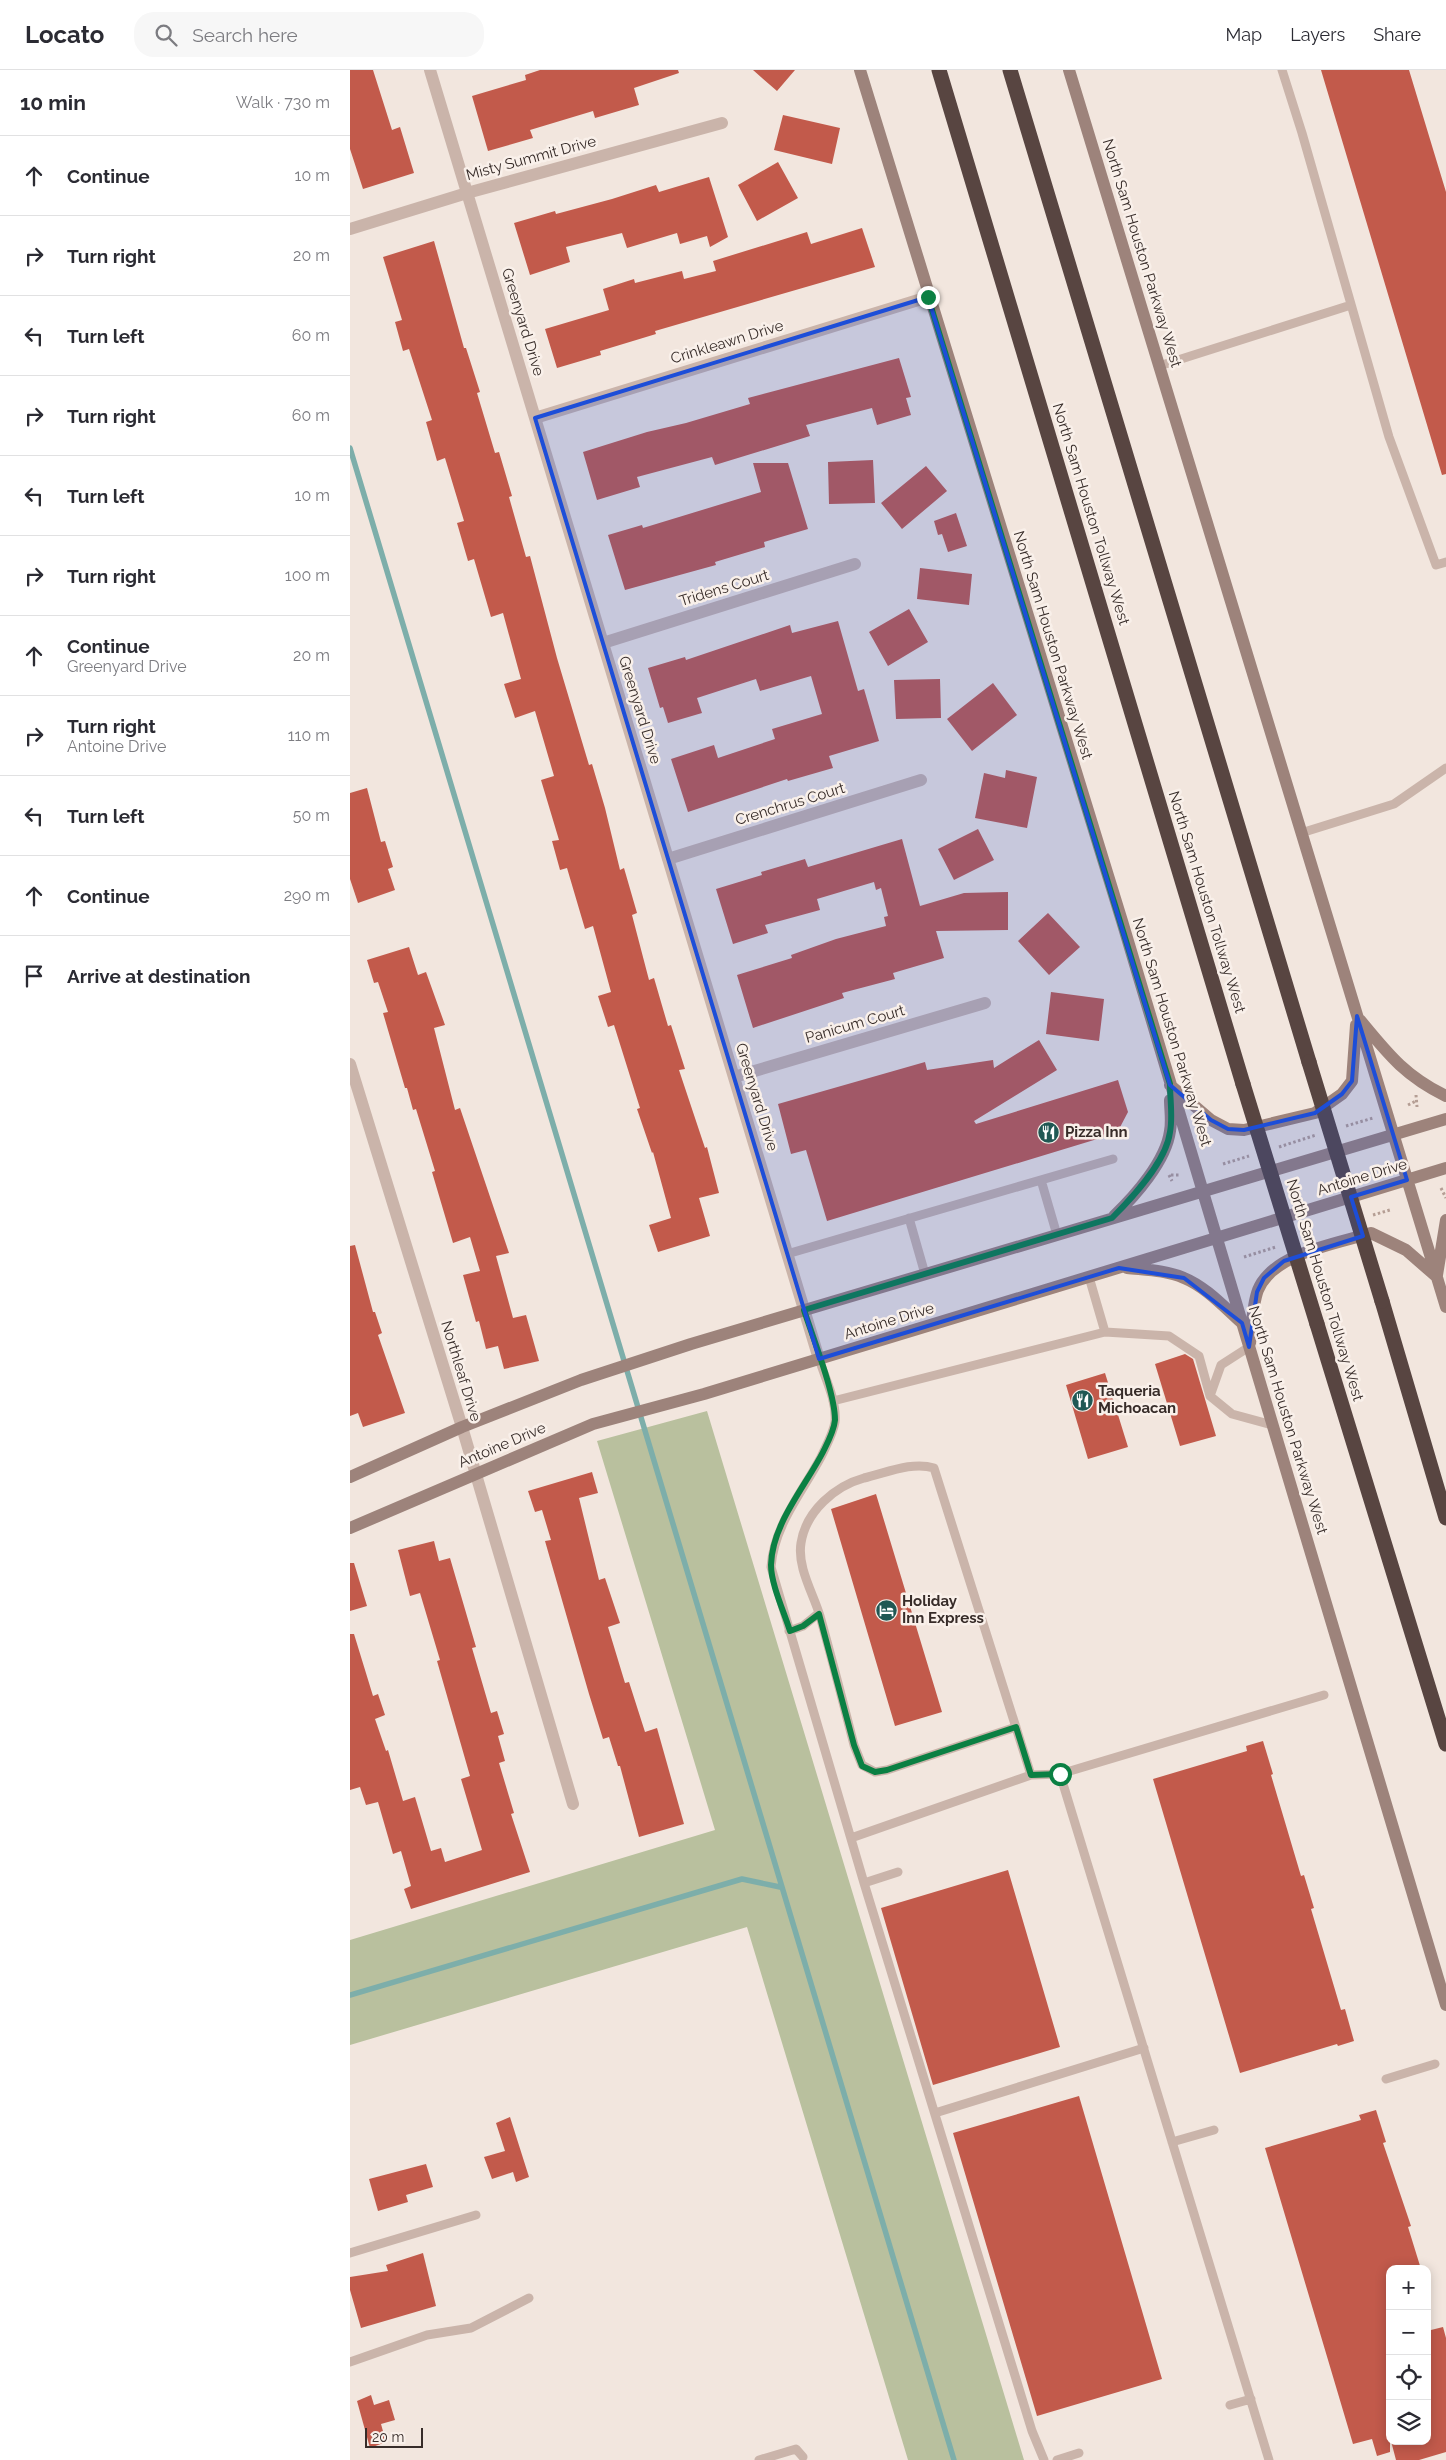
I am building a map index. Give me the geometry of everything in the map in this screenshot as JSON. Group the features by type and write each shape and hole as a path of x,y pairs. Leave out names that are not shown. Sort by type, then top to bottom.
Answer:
{"highway":[{"name":"North Sam Houston Tollway West","path":"939,70 1243,1084 1446,1744"},
{"path":"1010,70 1446,1518"}],"main road":[{"name":"North Sam Houston Parkway West","path":"860,70 1170,1084 1446,2005"},
{"name":"North Sam Houston Parkway West","path":"1069,70 1446,1307"},
{"path":"1170,1084 1211,1120 1228,1128 1244,1130 1315,1113 1342,1094 1352,1081 1357,1016"},
{"path":"1357,1016 1403,1069 1421,1084 1446,1096"},
{"path":"1112,1218 1129,1201 1160,1157 1170,1132 1170,1084"},
{"name":"Antoine Drive","path":"350,1477 462,1427 581,1380 691,1344 1446,1119"},
{"name":"Antoine Drive","path":"350,1528 593,1424 704,1394 1446,1168"},
{"path":"1437,1277 1446,1220"},
{"path":"1249,1347 1257,1292 1264,1278 1284,1261 1371,1234 1406,1250 1437,1277"},
{"path":"1119,1268 1156,1270 1184,1278 1212,1296 1242,1323"}],"street":[{"name":"Greenyard Drive","path":"430,70 819,1359"},
{"name":"Misty Summit Drive","path":"350,229 467,193 722,123"},
{"name":"Crinkleawn Drive","path":"535,418 928,297"},
{"name":"Tridens Court","path":"603,643 855,564"},
{"name":"Crenchrus Court","path":"668,859 921,780"},
{"name":"Panicum Court","path":"734,1076 985,1002"},
{"name":"Northleaf Drive","path":"350,1064 462,1427 572,1804"}],"lane":[{"path":"1282,70 1389,437 1436,565 1446,562"},
{"path":"1159,366 1351,306"},
{"path":"1301,833 1394,804 1446,768"},
{"path":"788,1254 1113,1159"},
{"path":"1041,1180 1057,1234"},
{"path":"909,1218 925,1274"},
{"path":"1090,1277 1105,1332"},
{"path":"833,1401 1105,1332 1169,1336 1200,1356 1210,1396 1232,1414 1272,1425"},
{"path":"1210,1396 1221,1365 1249,1347"},
{"path":"819,1359 833,1401 835,1421 830,1440 785,1519 772,1552 771,1567 864,1883 1032,2431 1044,2460"},
{"path":"1016,1727 887,1770 875,1772 862,1766 854,1745 819,1614 805,1573 801,1542 808,1522 826,1499 836,1490 854,1481 922,1464 934,1468 1016,1727 1031,1775"},
{"path":"790,1631 803,1626 819,1614"},
{"path":"851,1838 1031,1775 1060,1774 1324,1694"},
{"path":"1060,1774 1269,2460"},
{"path":"864,1883 898,1872"},
{"path":"935,2113 1144,2048"},
{"path":"1386,2079 1435,2064"},
{"path":"1172,2142 1214,2130"},
{"path":"350,2253 476,2215"},
{"path":"350,2362 427,2335 471,2328 530,2298"},
{"path":"1230,2406 1251,2399"},
{"path":"759,2460 796,2449 803,2457"},
{"path":"1056,2460 1079,2453"}],"path":[{"path":"1416,1095 1417,1107"},
{"path":"1408,1105 1416,1101"},
{"path":"1337,1129 1375,1117"},
{"path":"1270,1149 1318,1135"},
{"path":"1223,1164 1252,1155"},
{"path":"1170,1175 1180,1175"},
{"path":"1436,1196 1444,1197 1441,1188"}],"highlighted area":[{"path":"928,297 1170,1085 1211,1120 1228,1129 1244,1130 1315,1113 1342,1094 1352,1081 1357,1016 1407,1180 1351,1197 1363,1236 1284,1261 1264,1278 1257,1292 1249,1347 1242,1323 1184,1278 1119,1268 819,1359 535,418"}],"green space":[{"path":"707,1411 1024,2460 908,2460 747,1927 350,2045 350,1940 715,1830 597,1441"}],"building":[{"path":"350,70 373,70 392,130 400,127 414,173 363,189 350,149"},
{"path":"540,70 678,70 679,73 634,88 639,105 595,118 593,111 530,130 533,138 488,151 472,96 526,80 525,75"},
{"path":"753,70 795,70 777,91"},
{"path":"1321,70 1409,70 1446,192 1446,474 1442,475"},
{"path":"783,115 840,128 832,164 774,150"},
{"path":"778,162 798,198 757,221 738,185"},
{"path":"709,177 728,237 710,247 707,236 680,244 677,233 627,248 622,233 566,247 570,262 530,275 514,223 555,211 556,214 656,185 659,192"},
{"path":"862,228 875,267 655,331 656,334 600,351 601,355 557,368 545,329 609,310 603,289 634,279 635,283 682,271 684,279 716,271 713,261 807,232 811,244"},
{"path":"434,241 464,348 466,348 480,392 477,393 495,453 499,452 512,496 509,497 526,557 530,556 557,658 589,765 592,764 620,870 624,868 637,913 632,915 649,980 654,978 668,1026 671,1025 685,1069 679,1070 705,1148 707,1147 719,1193 699,1198 710,1236 658,1252 649,1225 671,1218 653,1152 637,1109 640,1108 614,1025 608,1027 598,996 611,992 593,926 585,929 567,868 560,870 552,841 559,840 541,780 554,776 535,711 515,718 504,684 521,679 503,613 491,617 474,559 468,561 457,523 464,521 445,458 437,461 426,422 432,420 409,349 403,351 395,322 402,320 383,257"},
{"path":"899,358 911,397 906,398 911,415 877,425 872,408 806,425 810,436 715,465 712,457 637,477 640,487 597,500 583,452 647,432 686,423 750,404 748,398"},
{"path":"873,460 875,503 829,504 828,462"},
{"path":"753,463 788,463 808,529 764,542 765,547 715,562 716,565 625,590 608,535 642,525 643,528 761,492"},
{"path":"926,466 947,491 902,529 881,503"},
{"path":"956,513 967,546 948,552 942,534 938,535 934,521"},
{"path":"920,568 972,574 969,605 917,599"},
{"path":"909,609 928,642 888,666 869,632"},
{"path":"838,621 858,691 864,689 879,741 829,756 833,768 788,781 787,779 688,812 671,759 714,745 718,758 775,739 772,729 822,714 811,676 760,691 756,679 697,698 702,713 668,723 663,707 660,708 648,668 685,657 686,660 790,625 792,633"},
{"path":"940,679 941,718 896,719 894,680"},
{"path":"993,683 1017,715 972,751 947,719"},
{"path":"1006,770 1037,777 1027,828 975,818 984,773 1005,778"},
{"path":"367,788 381,842 385,841 393,867 388,869 395,890 358,903 350,879 350,793"},
{"path":"978,829 994,860 954,880 938,849"},
{"path":"902,839 920,906 964,893 1008,892 1008,930 936,931 944,958 893,973 895,979 842,993 844,998 753,1028 737,975 792,958 791,955 836,939 886,926 884,917 888,916 881,888 876,890 874,882 817,899 820,910 765,925 768,933 733,944 716,889 762,875 761,872 805,859 808,867"},
{"path":"1048,913 1080,947 1049,975 1018,941"},
{"path":"409,947 418,975 426,972 445,1025 434,1028 455,1110 460,1108 509,1253 496,1256 513,1318 526,1315 539,1361 504,1369 498,1346 486,1349 479,1321 476,1322 463,1275 480,1271 470,1237 453,1243 432,1172 435,1171 416,1109 413,1110 407,1088 405,1088 383,1013 388,1012 378,982 374,983 367,960"},
{"path":"1051,992 1104,999 1099,1041 1046,1034"},
{"path":"1039,1040 1057,1070 974,1121 976,1124 1118,1080 1128,1112 1117,1133 827,1221 806,1150 791,1154 778,1104 925,1062 927,1070 993,1060 994,1068"},
{"path":"355,1245 373,1312 375,1312 382,1333 378,1335 405,1413 363,1427 358,1413 350,1416 350,1246"},
{"path":"1185,1354 1193,1359 1216,1436 1180,1446 1155,1364"},
{"path":"1105,1373 1128,1447 1088,1459 1066,1385"},
{"path":"592,1472 598,1493 579,1498 599,1580 605,1578 620,1623 608,1627 625,1683 629,1682 645,1732 657,1728 684,1824 639,1837 620,1766 618,1766 609,1737 603,1739 589,1694 545,1541 551,1540 542,1510 535,1512 528,1491"},
{"name":"Holiday Inn Express","path":"876,1494 942,1712 895,1726 831,1509"},
{"path":"434,1541 439,1561 450,1558 476,1647 472,1648 491,1713 497,1711 504,1734 498,1736 505,1761 499,1763 514,1813 511,1814 530,1872 411,1909 404,1889 411,1886 401,1851 393,1854 378,1802 366,1805 360,1787 350,1790 350,1634 354,1634 373,1696 378,1694 385,1715 375,1719 386,1751 388,1750 403,1801 415,1797 431,1851 441,1848 445,1862 482,1850 461,1779 470,1776 437,1661 440,1660 420,1593 410,1596 398,1550"},
{"path":"350,1563 354,1563 367,1606 350,1611"},
{"path":"1263,1741 1273,1774 1271,1775 1301,1876 1304,1875 1314,1908 1311,1909 1341,2010 1345,2009 1354,2041 1338,2046 1337,2044 1240,2073 1153,1779 1247,1751 1246,1746"},
{"path":"1008,1870 1060,2047 933,2085 881,1908"},
{"path":"1079,2096 1162,2379 1037,2416 953,2133"},
{"path":"1376,2110 1386,2142 1383,2143 1411,2226 1408,2227 1420,2265 1386,2265 1386,2445 1390,2445 1390,2452 1377,2456 1372,2439 1353,2444 1265,2148 1361,2120 1359,2115"},
{"path":"510,2117 529,2177 516,2182 513,2172 492,2179 484,2157 505,2151 496,2123"},
{"path":"426,2164 433,2187 406,2195 408,2202 378,2211 369,2179"},
{"path":"423,2253 436,2306 361,2328 350,2290 350,2277 388,2271 386,2265"},
{"path":"1443,2327 1446,2338 1446,2452 1419,2460 1396,2460 1392,2445 1431,2445 1431,2330"},
{"path":"371,2395 374,2405 389,2400 395,2420 381,2424 386,2442 370,2448 357,2401"}],"waterway":[{"path":"350,448 954,2460"},
{"path":"350,1995 742,1879 780,1887"}],"place":[{"name":"Pizza Inn","path":"1049,1132"},
{"name":"Taqueria Michoacan","path":"1082,1400"},
{"name":"Holiday Inn Express","path":"886,1610"}],"route":[{"path":"928,297 1122,922 1170,1084 1170,1132 1160,1157 1149,1176 1129,1201 1112,1218 804,1310 833,1401 835,1421 830,1440 785,1519 772,1552 771,1567 790,1631 803,1626 819,1614 854,1745 862,1766 875,1772 887,1770 1016,1727 1031,1775 1060,1774"}]}
